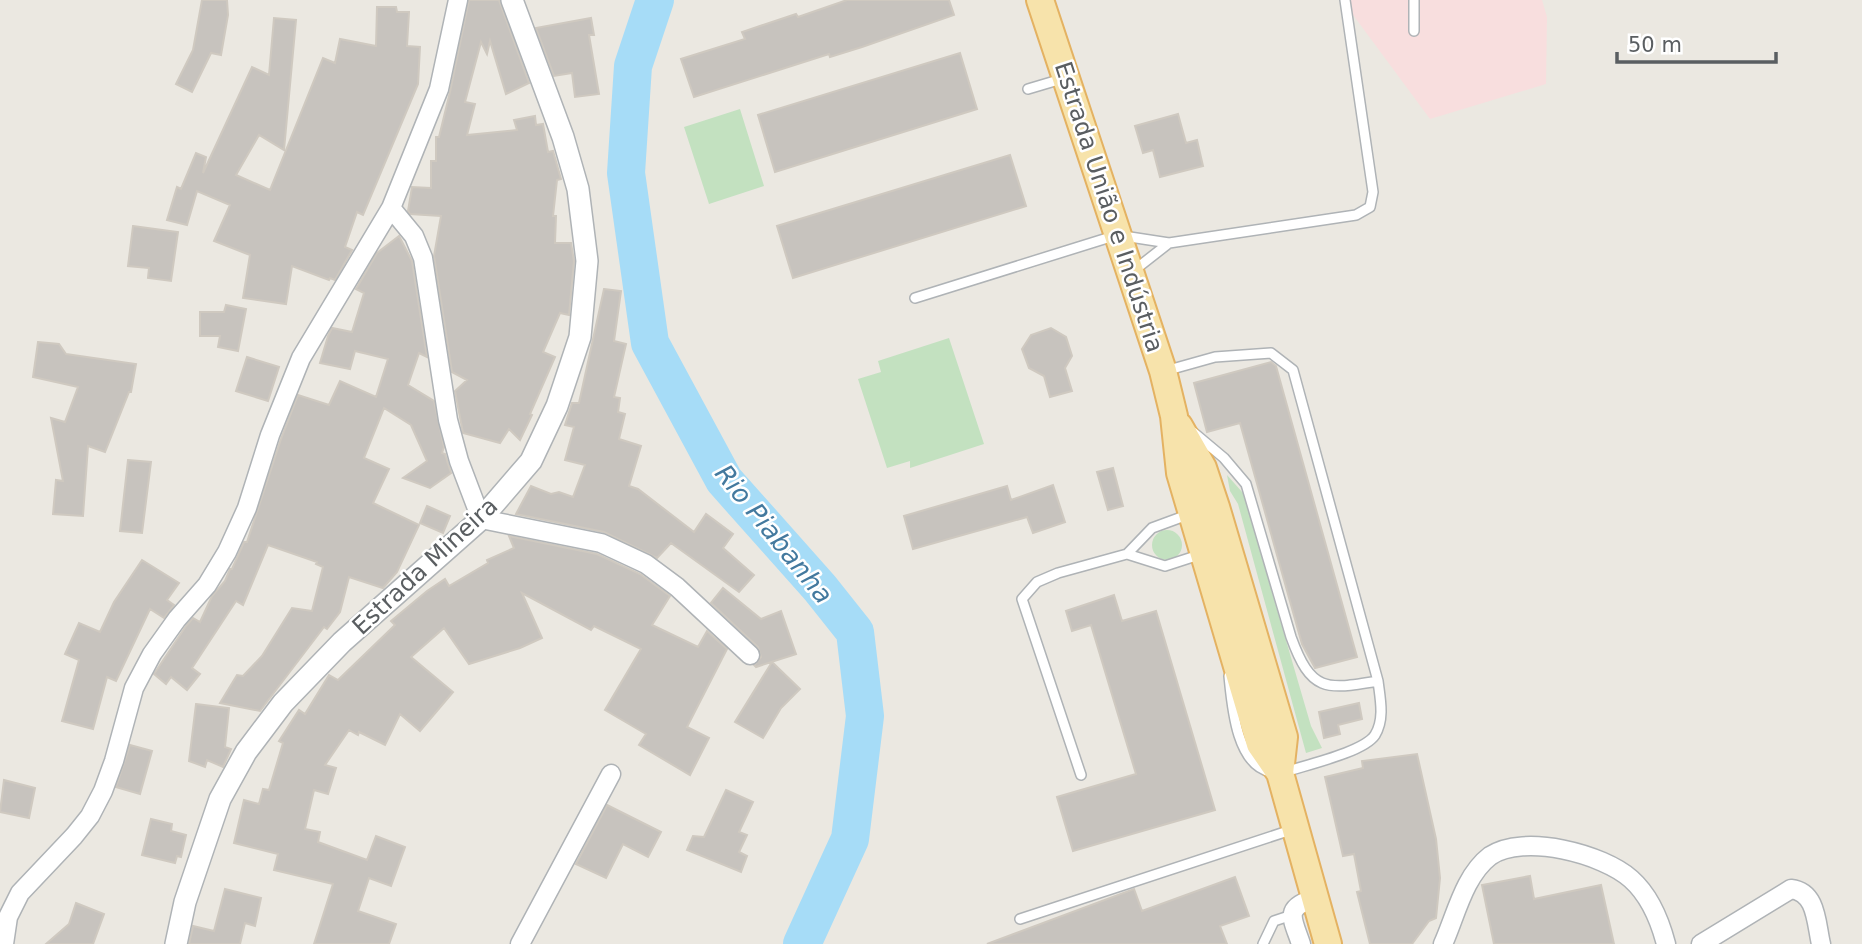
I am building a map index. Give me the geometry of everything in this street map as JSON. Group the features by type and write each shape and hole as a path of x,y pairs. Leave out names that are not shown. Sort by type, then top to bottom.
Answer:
{"main road":[{"name":"Estrada União e Indústria","path":"1040,0 1163,371 1174,416 1180,473 1191,514 1216,550 1284,737 1280,773"},
{"name":"Estrada União e Indústria","path":"1174,416 1203,468 1216,507 1216,550 1222,614 1260,744 1280,773 1328,944"}],"street":[{"path":"4,944 8,917 20,893 90,816 114,761 134,688 152,654 207,584 227,552 247,508 270,435 300,358 391,208 439,89 458,0"},
{"name":"Estrada Mineira","path":"176,944 185,902 220,799 246,752 283,703 342,642 481,519 531,461 558,406 580,337 587,261 578,189 563,137 512,0"},
{"path":"391,208 414,236 423,258 448,420 459,461 481,519 601,543 646,564 677,587 750,655"},
{"path":"520,944 611,774"},
{"path":"1443,944 1472,874 1492,855 1509,848 1531,846 1556,848 1583,855 1631,878 1649,900 1666,944"},
{"path":"1701,944 1791,889 1801,890 1809,898 1821,944"},
{"path":"1301,944 1292,915 1293,909 1299,903 1316,898"}],"lane":[{"path":"915,298 1117,235 1169,243 1356,215 1370,207 1373,192 1346,0"},
{"path":"1414,0 1414,31"},
{"path":"1028,89 1066,77"},
{"path":"1131,273 1169,243"},
{"path":"1163,371 1216,357 1271,353 1293,370 1378,681 1382,713 1375,736 1352,751 1280,773"},
{"path":"1174,416 1224,458 1246,484 1291,637 1298,657 1309,674 1322,683 1343,688 1378,681"},
{"path":"1081,775 1022,599 1037,582 1058,573 1127,554 1152,527 1216,507"},
{"path":"1127,554 1165,566 1216,550"},
{"path":"1020,919 1296,829"},
{"path":"1263,944 1274,921 1292,915"}],"shaded area":[{"path":"1342,0 1542,0 1547,17 1546,84 1430,119"}],"green space":[{"path":"740,109 764,186 709,204 684,127"},
{"path":"949,338 984,444 910,468 910,461 887,468 858,379 881,372 878,361"},
{"path":"1227,475 1243,493 1311,726 1322,748 1306,753 1238,504 1230,491"},
{"path":"1167,530 1178,534 1182,545 1178,556 1167,560 1156,556 1152,545 1156,534"}],"building":[{"path":"202,0 227,0 228,15 221,55 211,53 192,92 176,84 193,50"},
{"path":"469,0 499,0 529,83 506,94 490,41 487,54 481,42 465,102 475,104 467,135 517,130 514,120 535,116 536,125 543,124 548,152 553,151 561,179 557,180 553,216 556,216 555,243 571,243 574,261 569,315 560,313 543,352 555,357 530,414 532,415 520,440 509,429 500,443 463,433 455,391 467,380 452,372 434,256 441,216 410,214 408,211 412,187 431,188 431,161 436,161 436,137 439,137 450,92"},
{"path":"847,0 949,0 954,15 862,47 830,57 829,54 694,97 681,59 745,39 742,32"},
{"path":"377,7 396,7 397,12 409,12 407,46 420,47 418,84 363,215 357,212 345,247 352,250 335,280 292,266 286,304 243,298 250,255 214,241 230,205 197,191 187,225 167,220 177,187 181,189 196,153 206,157 203,173 252,67 269,75 274,18 296,20 284,150 259,135 236,175 270,190 323,58 335,63 340,39 376,46"},
{"path":"591,18 594,35 589,35 599,94 575,97 572,73 554,76 536,28"},
{"path":"960,53 977,109 775,172 758,115"},
{"path":"1178,114 1186,143 1197,140 1203,166 1160,177 1153,150 1143,153 1135,126"},
{"path":"1010,155 1026,206 793,278 777,226"},
{"path":"133,226 178,232 171,281 148,278 149,268 128,266"},
{"path":"399,236 412,261 427,357 419,353 408,385 434,401 444,447 442,453 445,454 451,473 430,488 403,478 427,461 411,425 384,408 364,458 389,469 373,503 419,525 397,572 383,588 349,577 340,612 327,629 324,627 260,711 220,703 237,675 243,676 262,656 292,608 312,611 323,567 316,564 317,562 268,545 243,605 236,601 192,668 200,674 187,690 171,677 166,684 154,674 193,618 200,622 212,596 225,581 244,542 247,542 298,395 329,405 340,381 376,397 388,359 355,351 350,369 320,363 332,328 352,332 364,293 356,289 377,253"},
{"path":"604,289 621,291 614,341 626,344 614,397 620,398 618,412 625,414 619,439 641,446 629,486 638,489 694,532 706,514 733,534 723,548 754,575 739,592 671,543 657,558 604,532 516,514 531,486 551,494 559,492 573,497 585,465 565,460 574,427 565,425 572,403 579,403"},
{"path":"226,305 246,309 238,351 218,347 220,336 200,336 200,312 224,312"},
{"path":"1051,328 1066,337 1072,356 1065,368 1072,391 1050,397 1044,376 1029,368 1022,349 1031,335"},
{"path":"38,342 59,344 66,354 136,364 131,392 105,452 88,446 83,516 53,514 56,480 63,481 51,418 65,422 78,387 33,377"},
{"path":"247,357 279,367 268,401 236,391"},
{"path":"1271,362 1276,366 1357,657 1315,668 1302,644 1240,423 1207,432 1194,383"},
{"path":"128,460 151,462 142,533 120,531"},
{"path":"1113,468 1123,506 1108,510 1097,472"},
{"path":"1053,485 1065,522 1033,533 1027,517 913,549 904,516 1007,486 1011,500"},
{"path":"427,506 450,516 443,533 420,523"},
{"path":"509,536 597,554 640,574 670,596 652,625 698,647 707,631 727,649 687,727 709,738 690,775 639,745 646,734 605,710 641,649 594,626 591,630 522,593 542,638 520,648 469,664 444,628 411,657 453,692 420,731 400,714 385,745 349,730 325,765 336,768 328,794 314,790 305,829 320,832 318,842 367,860 376,836 405,847 391,886 369,878 358,911 396,924 389,944 314,944 333,884 274,870 278,854 234,843 244,800 259,804 263,789 269,790 283,743 279,741 299,710 305,714 329,675 338,680 395,625 391,621 427,591 445,579 449,586 488,563 487,560 514,548"},
{"path":"142,560 179,583 167,600 174,605 164,618 150,609 116,681 107,677 93,729 62,721 79,660 65,654 79,623 100,632 114,602"},
{"path":"723,588 761,619 781,611 796,654 756,667 754,665 761,657 758,647 711,603"},
{"path":"1114,595 1122,621 1156,611 1215,810 1073,851 1057,797 1136,774 1091,625 1072,631 1066,611"},
{"path":"772,662 800,689 781,708 763,738 735,722"},
{"path":"1359,703 1362,719 1338,725 1340,734 1324,738 1319,712"},
{"path":"196,704 229,708 225,747 231,749 223,767 207,760 205,767 189,761"},
{"path":"130,745 152,751 140,794 116,787"},
{"path":"1417,754 1436,839 1440,878 1436,918 1429,921 1412,944 1370,944 1357,892 1361,891 1354,854 1343,856 1325,777 1363,768 1362,761"},
{"path":"4,780 35,788 29,818 0,812"},
{"path":"726,790 753,802 739,832 747,835 739,852 747,856 741,872 687,850 693,836 704,837"},
{"path":"607,805 661,832 648,857 623,844 606,878 576,864"},
{"path":"151,819 172,824 171,831 186,835 181,857 177,856 175,863 142,855"},
{"path":"1530,876 1534,899 1601,885 1614,944 1494,944 1482,885"},
{"path":"1235,877 1249,916 1220,926 1227,944 987,944 1134,889 1142,911"},
{"path":"225,889 261,898 255,926 245,923 240,944 189,944 193,926 214,931"},
{"path":"76,903 104,914 93,944 46,944 69,924"}],"waterway":[{"name":"Rio Piabanha","path":"655,0 633,66 626,173 650,343 724,480 820,588 855,632 865,716 850,839 802,944"}]}
